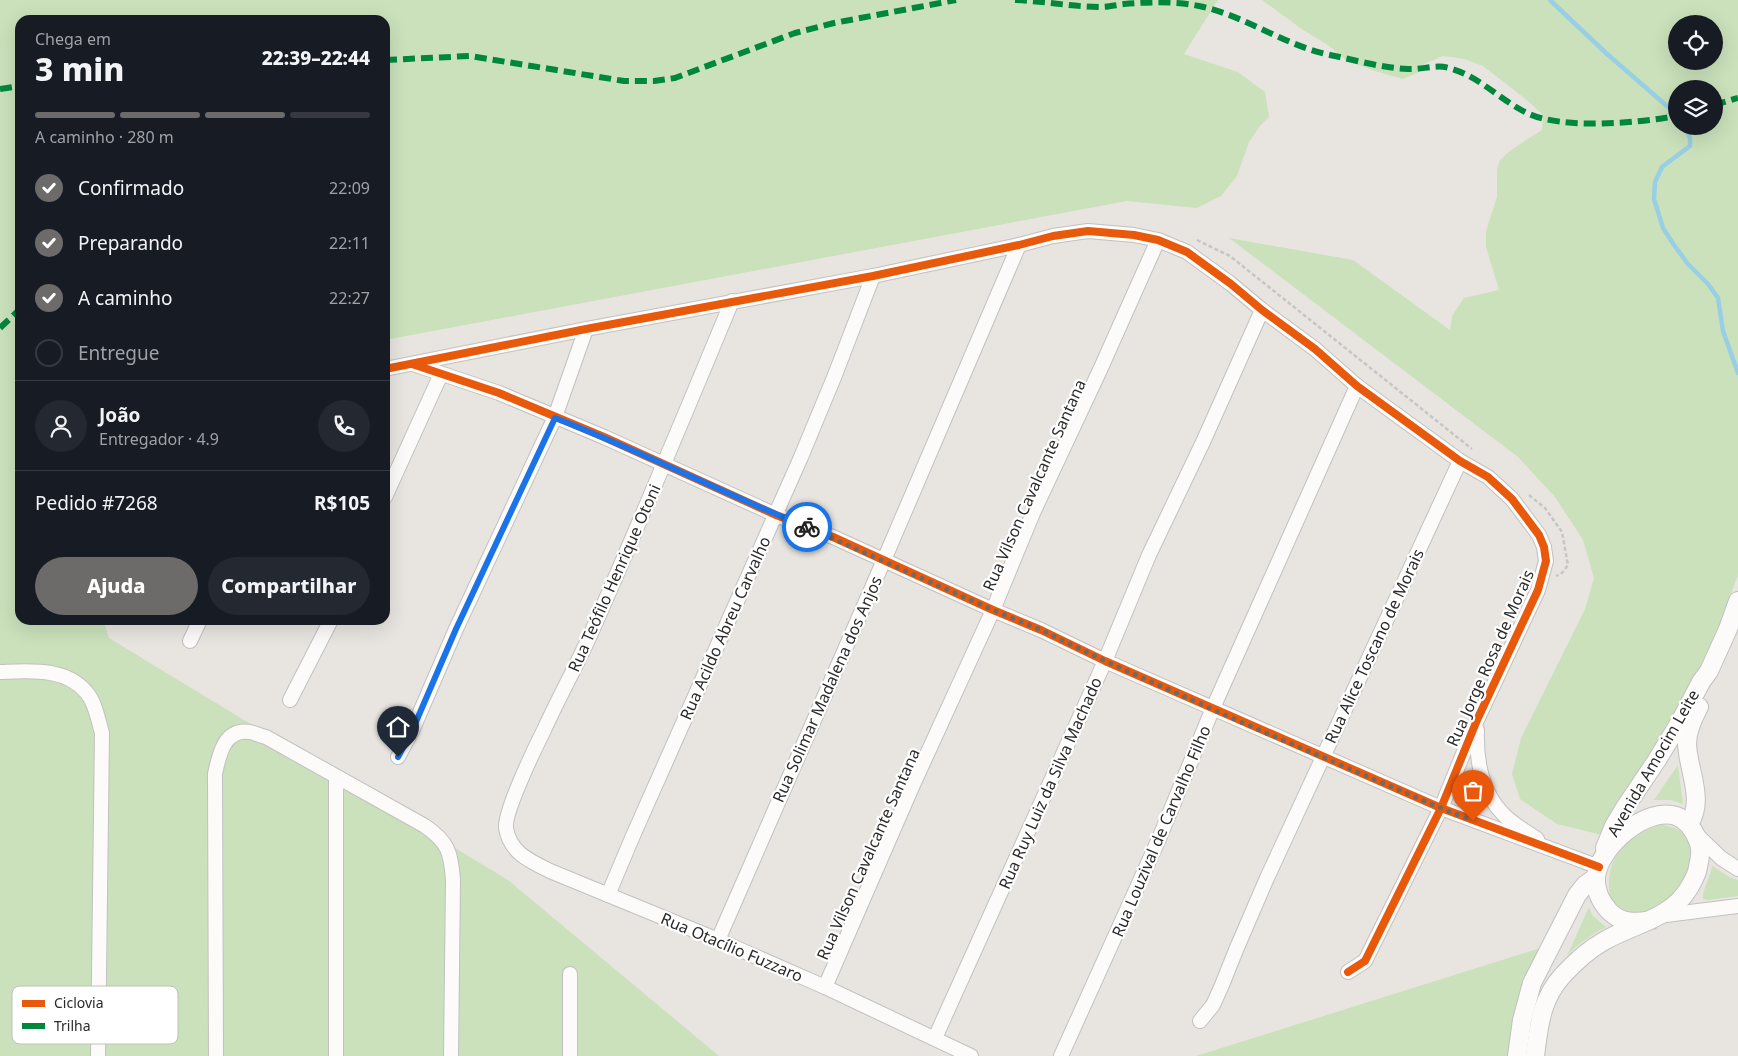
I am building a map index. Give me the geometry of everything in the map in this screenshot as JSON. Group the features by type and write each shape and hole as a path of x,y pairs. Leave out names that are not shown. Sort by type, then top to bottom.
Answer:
{"street":[{"path":"390,368 732,301 873,276 1053,236 1088,231 1116,232 1158,240 1187,252 1314,349 1356,386 1460,460"},
{"name":"Rua Vilson Cavalcante Santana","path":"826,987 912,787 993,610 1033,513 1158,240"},
{"name":"Rua Solimar Madalena dos Anjos","path":"718,940 884,560 1018,245"},
{"name":"Rua Acildo Abreu Carvalho","path":"608,895 677,735 776,515 835,375 873,276"},
{"name":"Rua Teófilo Henrique Otoni","path":"506,827 510,809 529,762 591,633 665,464 732,301"},
{"name":"Rua Ruy Luiz da Silva Machado","path":"935,1038 1105,661 1149,556 1262,310"},
{"path":"398,757 412,731 456,629 555,418 586,329"},
{"path":"412,363 499,393 604,437 776,515 832,537 1041,630 1105,661 1323,758 1441,808 1599,867 1598,893 1604,905 1615,917 1627,922 1637,923 1654,918 1738,906"},
{"path":"390,487 441,374"},
{"name":"Rua Louzival de Carvalho Filho","path":"1061,1056 1158,842 1213,708 1356,386"},
{"name":"Rua Jorge Rosa de Morais","path":"1348,972 1365,961 1441,808 1477,720 1527,614 1546,561 1544,547 1539,535 1512,499 1488,477 1460,460"},
{"name":"Rua Alice Toscano de Morais","path":"1200,1021 1212,1005 1219,991 1323,758 1460,460"},
{"name":"Avenida Amocim Leite","path":"1599,867 1608,839 1618,819 1657,760 1709,671 1738,601"},
{"path":"190,641 198,625"},
{"path":"290,700 328,625"},
{"path":"0,672 43,671 64,676 78,684 88,694 96,711 102,733 99,986"},
{"name":"Avenida Amocim Leite","path":"1692,828 1696,796 1687,744 1695,714 1709,683 1709,671"},
{"path":"1477,720 1476,746 1479,765 1485,786 1493,801 1506,817 1559,853"},
{"path":"216,1056 215,774 219,753 227,740 237,733 250,732 266,737 424,826 438,835 447,848 452,864 453,880 451,1056"},
{"path":"336,777 336,1056"},
{"name":"Avenida Amocim Leite","path":"1517,1056 1526,1000 1539,968 1577,895 1599,867 1612,846 1628,830 1642,820 1666,814 1676,816 1692,828 1700,844 1697,874 1676,905 1654,918 1603,941 1589,951 1562,977 1544,1003 1535,1056"},
{"name":"Rua Otacílio Fuzzaro","path":"506,827 510,842 516,851 550,871 826,987 971,1056"},
{"path":"1692,828 1720,858 1738,869"},
{"path":"570,974 570,1056"}],"path":[{"path":"1191,237 1230,256 1476,453"},
{"path":"1522,490 1545,508 1562,532 1568,565 1557,576 1542,575"}],"green space":[{"path":"0,0 1218,0 1184,54 1238,72 1265,92 1269,117 1249,142 1237,176 1221,196 1197,208 1127,201 390,339 390,15 15,15 15,625 105,625 109,638 508,880 719,1056 0,1056"},
{"path":"1262,0 1738,0 1738,575 1692,698 1606,836 1557,824 1520,799 1512,774 1521,738 1585,609 1594,578 1583,540 1555,497 1518,457 1229,238 1353,260 1450,330 1452,316 1464,298 1499,290 1486,247 1486,231 1497,197 1497,169 1500,160 1511,150 1542,130 1543,115 1483,66 1464,59 1443,56 1424,64 1417,73 1403,79 1347,61 1328,45 1303,30"},
{"path":"1678,765 1683,804 1671,800 1654,800"},
{"path":"1661,825 1680,831 1690,843 1691,860 1685,877 1674,893 1660,906 1643,912 1625,910 1616,904 1610,895 1609,875 1612,865 1623,846 1631,839 1650,828"},
{"path":"1712,866 1731,878 1738,880 1738,896 1703,899"},
{"path":"1589,907 1592,915 1606,927 1585,940 1567,956"},
{"path":"1547,946 1528,1056 1196,1056"}],"waterway":[{"path":"1550,0 1607,54 1668,107"},
{"path":"1689,135 1690,146 1662,167 1655,182 1654,199 1663,228 1688,264 1708,284 1718,298 1723,331 1738,373"}],"marked path":[{"path":"390,60 470,56 624,81 654,81 675,78 795,33 834,23 956,0"},
{"path":"1015,0 1090,7 1152,2 1190,4 1216,10 1296,44 1330,55 1398,68 1449,68 1480,82 1517,108 1542,118 1560,122 1600,124 1668,117"},
{"path":"0,89 15,87"},
{"path":"1723,102 1738,98"},
{"path":"0,328 15,314"}],"cycle path":[{"path":"390,368 586,329 873,276 1053,236 1088,231 1134,235 1158,240 1187,252 1315,349 1357,386 1460,461 1488,477 1512,499 1539,535 1544,547 1546,561 1538,590 1477,720 1441,808 1365,961 1348,972"},
{"path":"412,364 499,393 604,437 776,515 833,537 1041,630 1105,661 1441,808 1599,867"}],"way so far":[{"path":"807,527 1041,630 1250,726 1473,821"}],"route":[{"path":"398,757 412,731 456,629 555,418 604,437 776,515 807,527"}]}
